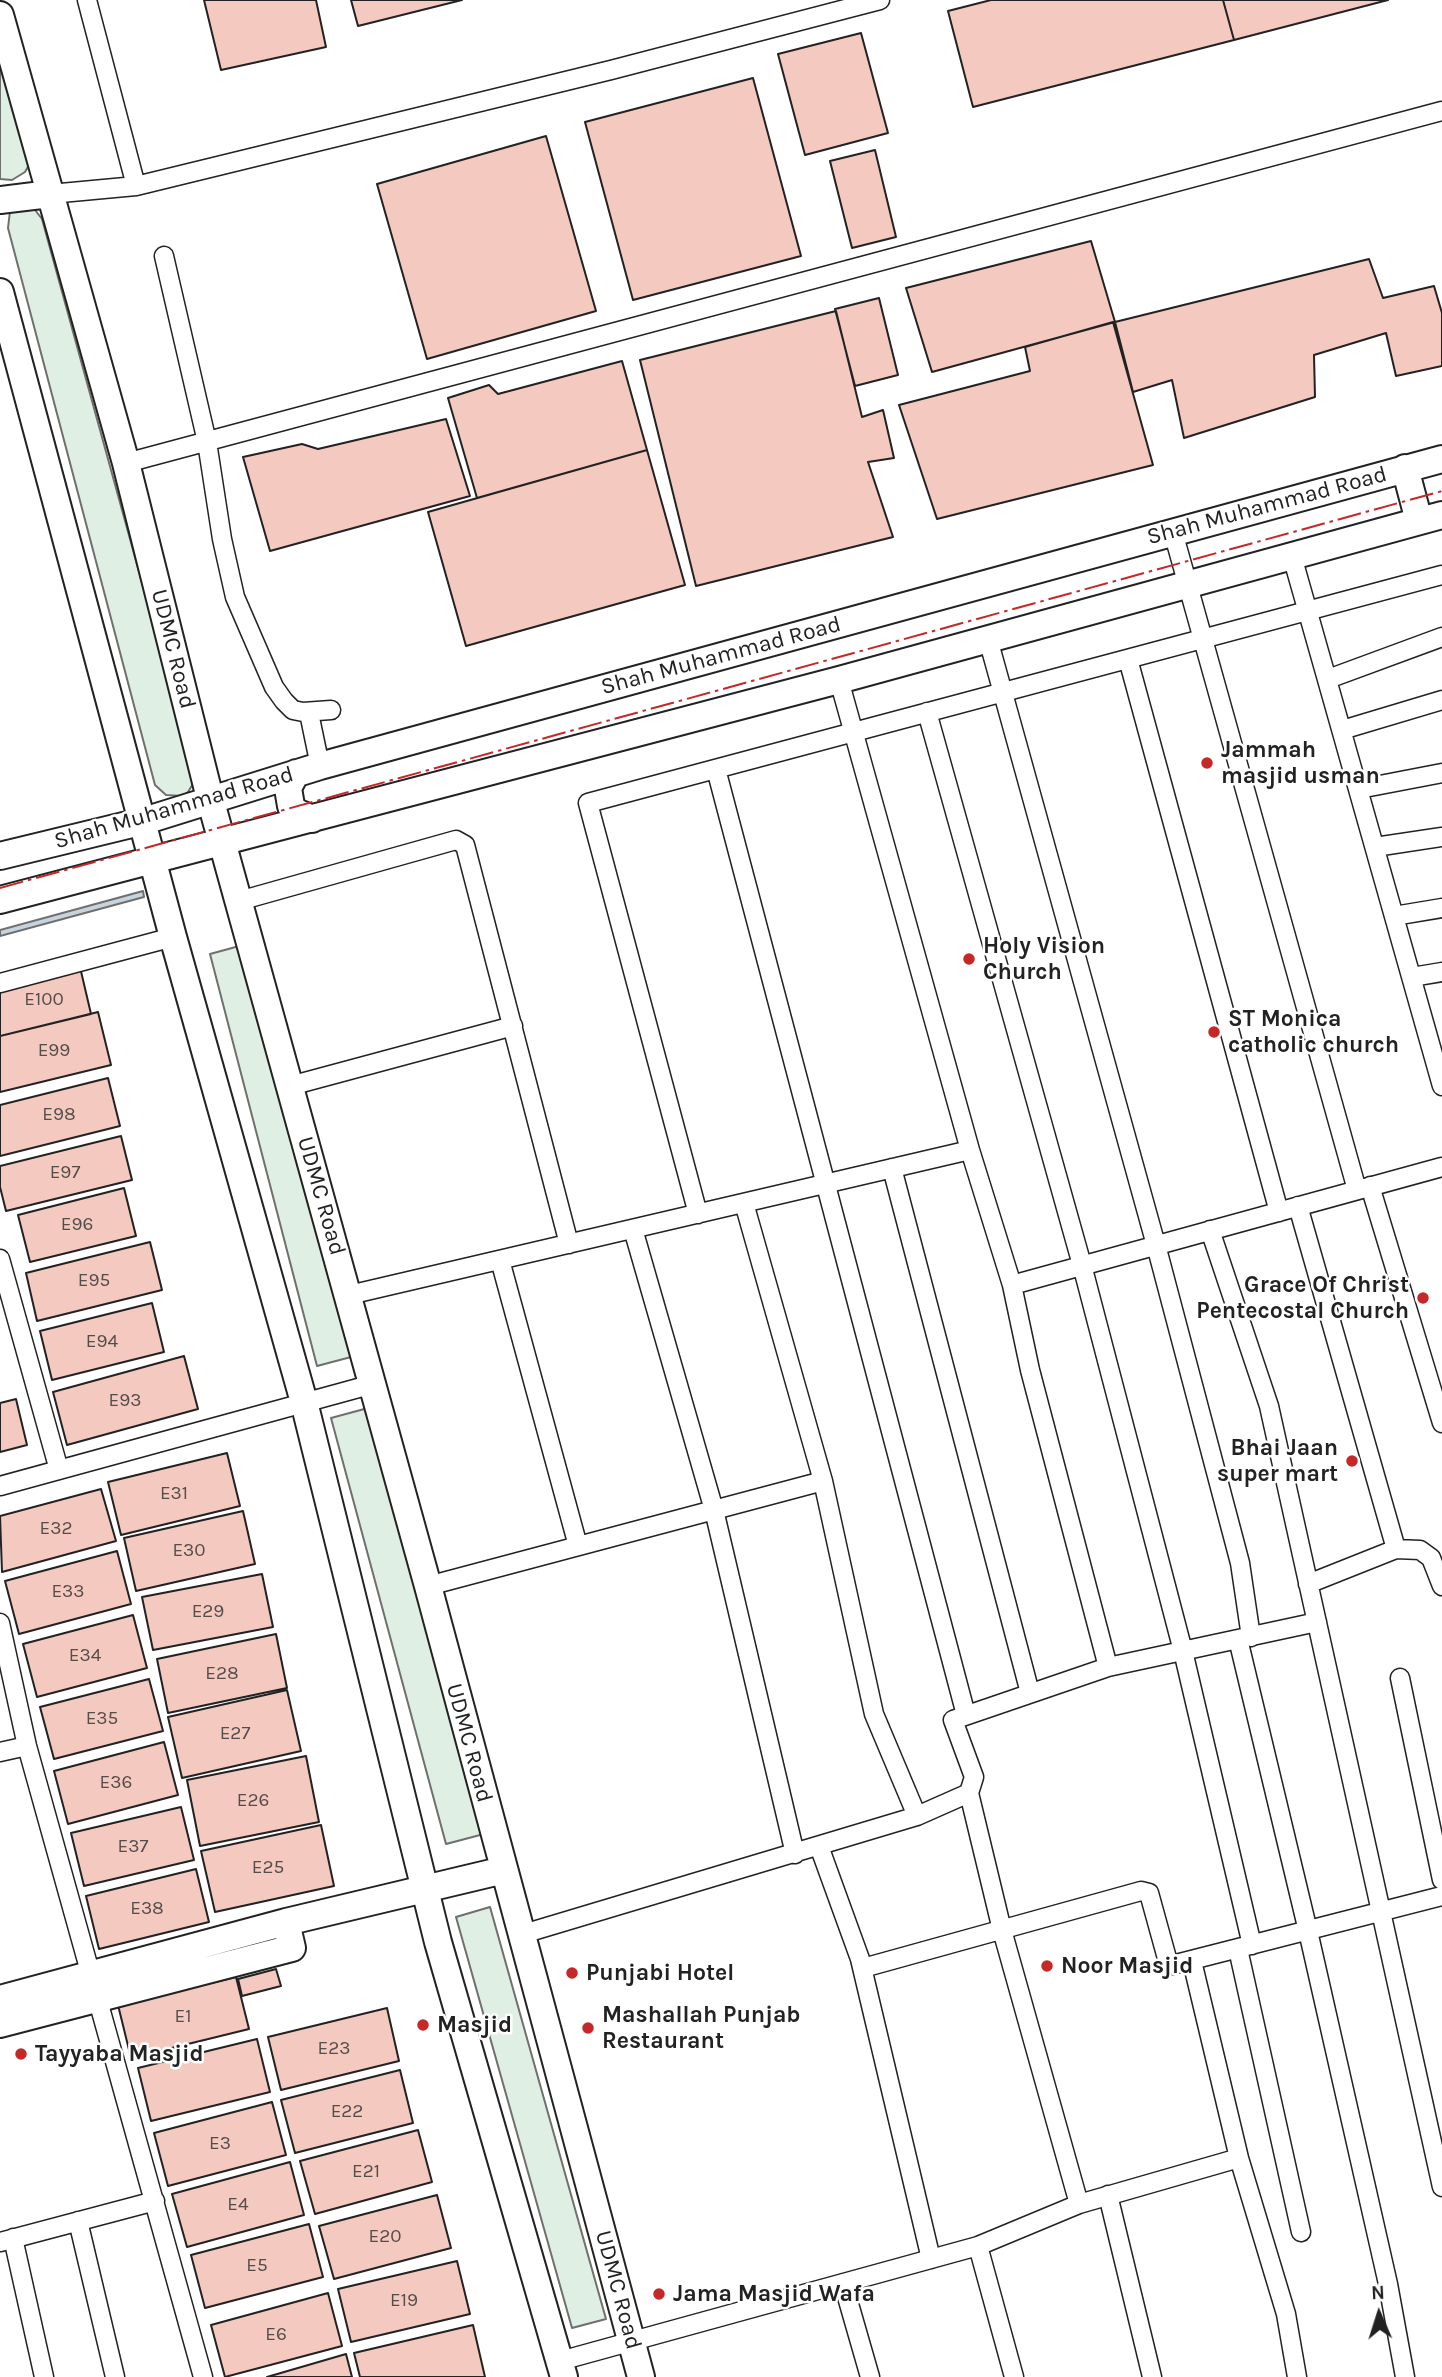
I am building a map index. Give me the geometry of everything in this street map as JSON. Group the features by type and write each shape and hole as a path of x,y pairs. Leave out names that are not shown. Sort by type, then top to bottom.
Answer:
{"main road":[{"name":"UDMC Road","path":"0,16 126,463 211,802 349,1295 641,2377"},
{"path":"0,200 50,194"},
{"path":"0,292 155,860 173,937 304,1402 424,1889 562,2369"},
{"name":"Shah Muhammad Road","path":"0,856 144,821 308,770 1442,459"},
{"path":"1405,468 1431,518"},
{"name":"Shah Muhammad Road","path":"0,900 839,680 1431,518"},
{"path":"308,770 290,780 288,797 296,812 312,819"},
{"path":"101,830 115,833 124,845 124,859 116,869"},
{"path":"0,2024 92,1986 286,1922 504,1870"},
{"path":"0,1999 92,1986 292,1948 286,1922"}],"street":[{"path":"86,0 136,186"},
{"path":"50,194 136,186 598,73 880,0"},
{"path":"126,463 1442,111"},
{"path":"164,256 207,442 222,539 235,597 274,687 293,709 309,713 331,709"},
{"path":"1172,532 1364,1188 1442,1423"},
{"path":"1292,556 1412,977 1436,1042 1442,1086"},
{"path":"698,1214 588,803 1442,575"},
{"path":"1328,679 1442,637"},
{"path":"988,639 1156,1245 1240,1563 1244,1638 1388,2284 1405,2377"},
{"path":"1128,659 1279,1212"},
{"path":"839,680 970,1150 1012,1285 1030,1370 1108,1667"},
{"path":"1342,730 1442,700"},
{"path":"928,712 1083,1265 1183,1651 1301,2232"},
{"path":"308,770 309,713"},
{"path":"716,769 966,1715"},
{"path":"1359,789 1442,773"},
{"path":"1375,847 1442,837"},
{"path":"239,901 460,841 466,845 569,1244"},
{"path":"1394,915 1442,908"},
{"path":"0,983 173,937"},
{"path":"1412,977 1442,972"},
{"path":"289,1086 513,1026"},
{"path":"349,1295 970,1150"},
{"path":"1012,1285 1442,1167"},
{"path":"892,1168 1030,1693"},
{"path":"744,1203 823,1481 874,1714 917,1816"},
{"path":"1298,1206 1396,1549"},
{"path":"633,1228 715,1510 795,1854"},
{"path":"1210,1230 1269,1406 1381,1912 1435,2122 1442,2186"},
{"path":"0,1259 59,1470"},
{"path":"500,1260 578,1546"},
{"path":"0,1486 373,1384"},
{"path":"428,1586 823,1481"},
{"path":"1308,1584 1396,1549 1420,1550 1431,1558 1442,1586"},
{"path":"1079,2204 1002,1930 969,1793 974,1777 953,1720 1108,1667 1317,1622"},
{"path":"0,1623 27,1746 203,2377"},
{"path":"1400,1678 1442,1880"},
{"path":"0,1752 27,1746"},
{"path":"523,1934 917,1816 969,1793"},
{"path":"819,1846 863,1968 931,2259"},
{"path":"863,1968 1141,1891 1149,1893 1168,1962 1172,1965 1442,1896"},
{"path":"1192,1961 1239,2158 1286,2314 1297,2377"},
{"path":"562,2369 631,2342 978,2246 1079,2204 1239,2158"},
{"path":"1108,2195 1152,2377"},
{"path":"44,2377 6,2240 155,2201"},
{"path":"78,2221 116,2377"},
{"path":"978,2246 1014,2377"},
{"path":"843,2283 870,2377"}],"green space":[{"path":"0,48 29,165 25,172 12,180 0,179"},
{"path":"32,206 42,219 196,779 182,796 166,795 155,785 8,228 10,211"},
{"path":"243,945 351,1357 317,1366 210,954"},
{"path":"368,1408 484,1834 446,1844 331,1418"},
{"path":"490,1907 606,2319 572,2328 456,1917"}],"shaded area":[{"path":"143,891 144,897 0,936 0,930"}],"building":[{"path":"204,0 316,0 326,47 221,70"},
{"path":"351,0 462,0 358,26"},
{"path":"991,0 1223,0 1234,40 973,107 948,11"},
{"path":"1223,0 1388,0 1234,40"},
{"path":"861,33 888,133 805,155 778,54"},
{"path":"753,78 801,256 633,300 585,122"},
{"path":"546,136 596,311 427,359 377,184"},
{"path":"875,150 896,237 852,248 830,161"},
{"path":"1091,241 1115,322 932,372 906,288"},
{"path":"1369,259 1383,298 1434,286 1442,313 1442,366 1396,376 1386,333 1314,355 1315,397 1184,438 1172,380 1133,392 1115,322"},
{"path":"879,298 898,375 855,386 835,309"},
{"path":"836,311 862,417 883,410 894,458 868,462 893,537 696,586 640,360"},
{"path":"1113,322 1153,465 937,519 899,405 1030,371 1025,347"},
{"path":"622,361 647,450 477,498 448,398 489,385 498,394"},
{"path":"446,419 470,496 270,551 243,457 302,444 318,449"},
{"path":"647,450 685,585 466,646 428,512"},
{"path":"80,967 91,1014 0,1036 0,987"},
{"path":"98,1012 111,1065 0,1092 0,1036"},
{"path":"108,1078 120,1126 0,1156 0,1105"},
{"path":"121,1136 132,1180 6,1211 0,1187 0,1166"},
{"path":"124,1188 136,1236 30,1262 18,1215"},
{"path":"150,1242 162,1290 37,1321 26,1273"},
{"path":"152,1303 164,1352 52,1380 40,1331"},
{"path":"184,1356 198,1409 67,1445 53,1392"},
{"path":"16,1399 27,1445 0,1452 0,1403"},
{"path":"227,1453 240,1506 121,1535 108,1482"},
{"path":"101,1489 116,1541 2,1572 0,1516"},
{"path":"243,1511 255,1564 136,1591 124,1538"},
{"path":"117,1551 131,1604 19,1634 5,1581"},
{"path":"262,1574 273,1627 153,1650 142,1597"},
{"path":"133,1615 147,1668 37,1697 23,1644"},
{"path":"276,1634 287,1688 168,1713 157,1659"},
{"path":"149,1679 163,1731 54,1759 40,1707"},
{"path":"287,1690 301,1751 182,1778 168,1717"},
{"path":"164,1742 178,1795 68,1824 54,1771"},
{"path":"306,1756 319,1822 200,1846 187,1780"},
{"path":"181,1807 194,1860 84,1886 71,1833"},
{"path":"321,1825 334,1886 215,1912 201,1851"},
{"path":"196,1869 209,1922 99,1949 86,1896"},
{"path":"276,1969 281,1986 242,1996 238,1979"},
{"path":"236,1977 249,2029 131,2058 118,2005"},
{"path":"387,2008 399,2061 281,2090 268,2037"},
{"path":"257,2039 270,2092 151,2121 138,2068"},
{"path":"400,2070 413,2123 295,2153 281,2100"},
{"path":"272,2102 286,2155 168,2186 154,2133"},
{"path":"418,2130 432,2182 315,2214 300,2161"},
{"path":"290,2162 304,2215 187,2247 172,2194"},
{"path":"437,2195 451,2248 334,2279 319,2226"},
{"path":"309,2224 323,2277 205,2308 191,2255"},
{"path":"457,2261 470,2314 351,2342 338,2289"},
{"path":"328,2293 342,2346 225,2377 211,2325"},
{"path":"473,2325 485,2377 360,2377 354,2353"},
{"path":"346,2354 352,2377 267,2377"}],"power":[{"path":"0,888 1442,491"}],"place":[{"name":"Jammah masjid usman","path":"1207,763"},
{"name":"Holy Vision Church","path":"969,959"},
{"name":"ST Monica catholic church","path":"1214,1032"},
{"name":"Grace Of Christ Pentecostal Church","path":"1423,1298"},
{"name":"Bhai Jaan super mart","path":"1352,1461"},
{"name":"Noor Masjid","path":"1047,1966"},
{"name":"Punjabi Hotel","path":"572,1973"},
{"name":"Masjid","path":"423,2025"},
{"name":"Mashallah Punjab Restaurant","path":"588,2028"},
{"name":"Tayyaba Masjid","path":"21,2054"},
{"name":"Jama Masjid Wafa","path":"659,2294"}]}
